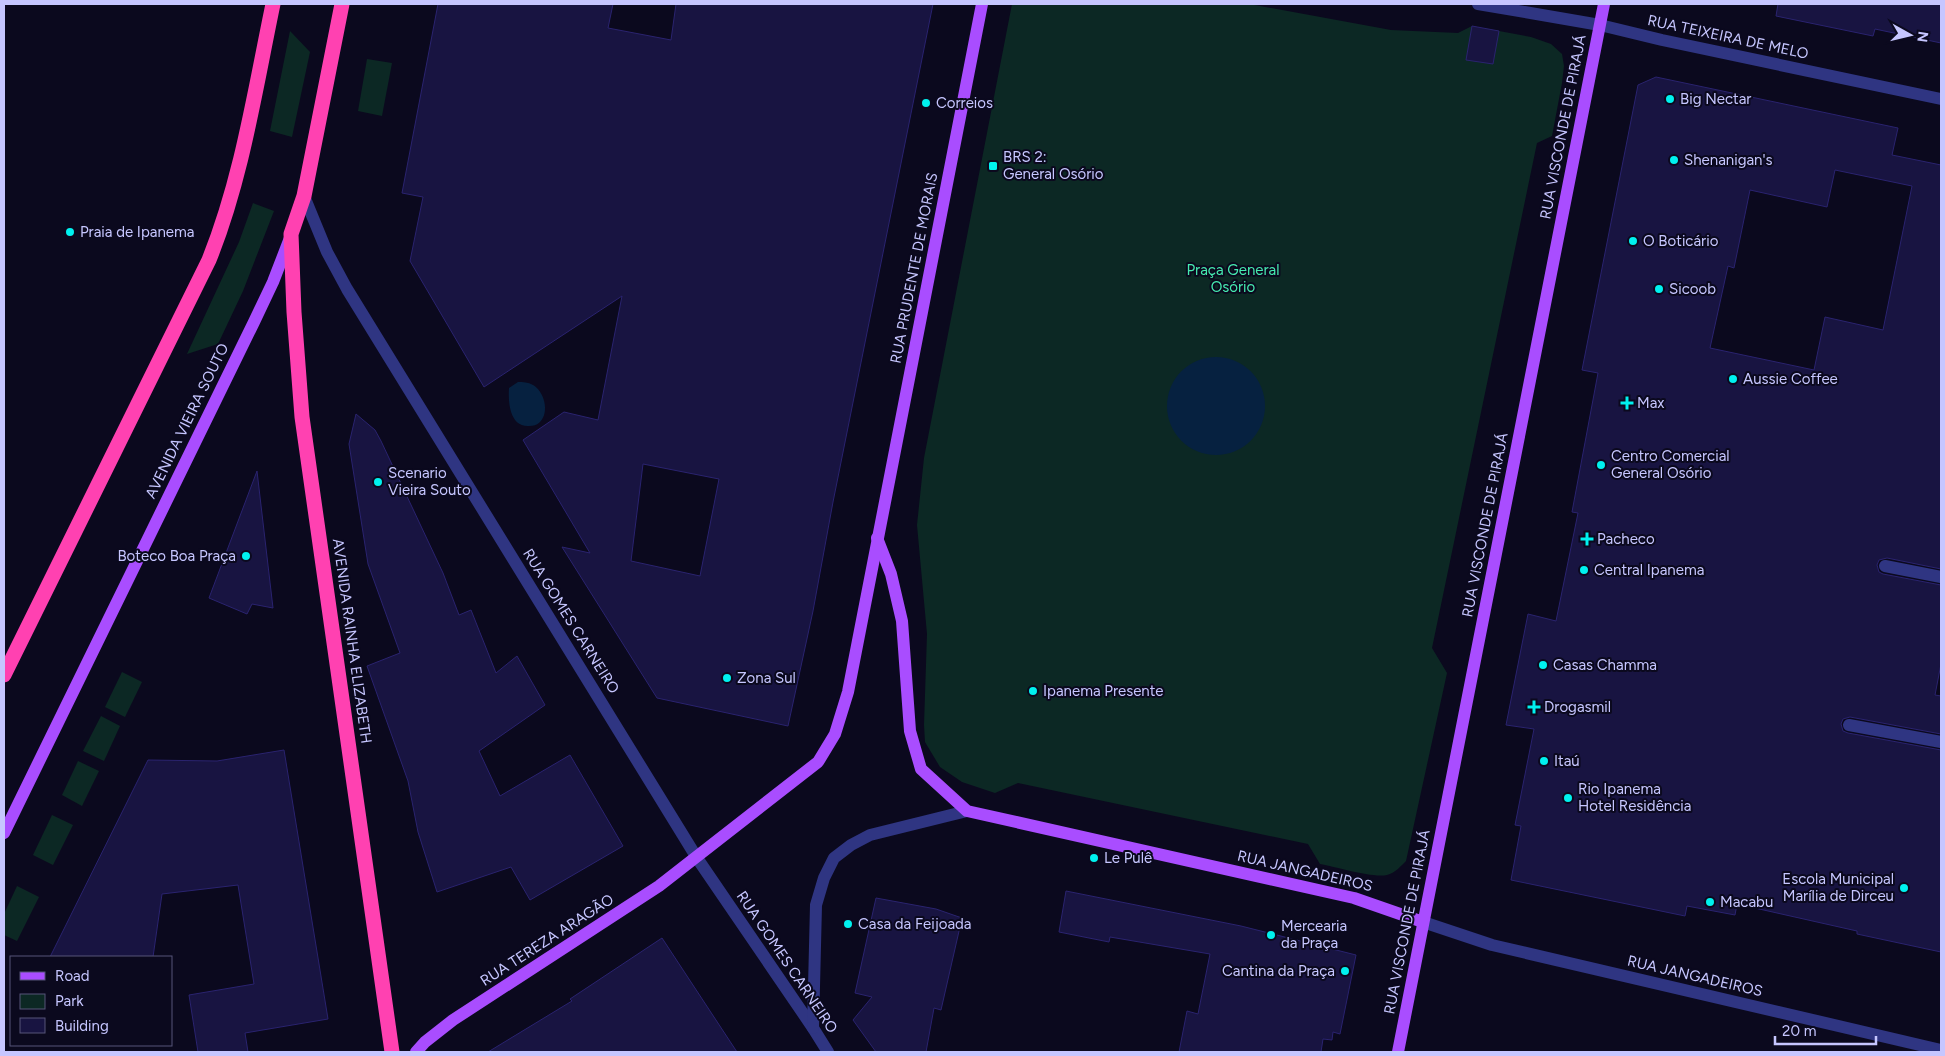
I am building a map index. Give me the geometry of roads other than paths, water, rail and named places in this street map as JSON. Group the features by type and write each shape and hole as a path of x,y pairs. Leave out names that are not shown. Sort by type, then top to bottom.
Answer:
{"highway":[{"path":"4,675 208,260 223,224 238,173 273,4"},
{"name":"AVENIDA VIEIRA SOUTO","path":"291,234 304,196 342,4"},
{"name":"AVENIDA RAINHA ELIZABETH","path":"291,234 294,312 302,417 392,1052"}],"main road":[{"name":"RUA PRUDENTE DE MORAIS","path":"698,858 818,762 836,734 848,692 982,4"},
{"name":"RUA VISCONDE DE PIRAJÁ","path":"1398,1052 1604,4"},
{"name":"AVENIDA VIEIRA SOUTO","path":"4,833 250,331 273,282 291,234"},
{"path":"877,538 891,574 902,621 910,731 922,769 967,812"},
{"name":"RUA JANGADEIROS","path":"967,812 1354,898 1424,922"},
{"name":"RUA TEREZA ARAGÃO","path":"416,1052 425,1042 453,1020 660,886 698,858"}],"street":[{"name":"RUA TEIXEIRA DE MELO","path":"1478,4 1600,25 1662,40 1941,99"},
{"name":"RUA GOMES CARNEIRO","path":"304,196 327,252 347,288 698,858 828,1052"},
{"path":"1884,566 1941,577"},
{"path":"1848,725 1941,742"},
{"name":"RUA JANGADEIROS","path":"813,1028 816,905 824,878 834,858 850,845 870,835 967,812"},
{"name":"RUA JANGADEIROS","path":"1424,922 1492,945 1939,1051"}],"water":[{"path":"1216,357 1235,361 1251,371 1261,387 1265,406 1261,425 1251,441 1235,451 1216,455 1197,451 1181,441 1171,425 1167,406 1171,387 1181,371 1197,361"},
{"path":"518,382 533,385 543,397 545,413 536,425 530,426 518,423 511,413 509,388"}],"place":[{"name":"Big Nectar","path":"1670,99"},
{"name":"Correios","path":"926,103"},
{"name":"Shenanigan's","path":"1674,160"},
{"name":"BRS 2: General Osório","path":"993,166"},
{"name":"Praia de Ipanema","path":"70,232"},
{"name":"O Boticário","path":"1633,241"},
{"name":"Sicoob","path":"1659,289"},
{"name":"Aussie Coffee","path":"1733,379"},
{"name":"Max","path":"1627,403"},
{"name":"Centro Comercial General Osório","path":"1601,465"},
{"name":"Scenario Vieira Souto","path":"378,482"},
{"name":"Pacheco","path":"1587,539"},
{"name":"Boteco Boa Praça","path":"246,556"},
{"name":"Central Ipanema","path":"1584,570"},
{"name":"Casas Chamma","path":"1543,665"},
{"name":"Zona Sul","path":"727,678"},
{"name":"Ipanema Presente","path":"1033,691"},
{"name":"Drogasmil","path":"1534,707"},
{"name":"Itaú","path":"1544,761"},
{"name":"Rio Ipanema Hotel Residência","path":"1568,798"},
{"name":"Le Pulê","path":"1094,858"},
{"name":"Escola Municipal Marília de Dirceu","path":"1904,888"},
{"name":"Macabu","path":"1710,902"},
{"name":"Casa da Feijoada","path":"848,924"},
{"name":"Mercearia da Praça","path":"1271,935"},
{"name":"Cantina da Praça","path":"1345,971"}],"park label":[{"name":"Praça General Osório","path":"1233,278"}]}
